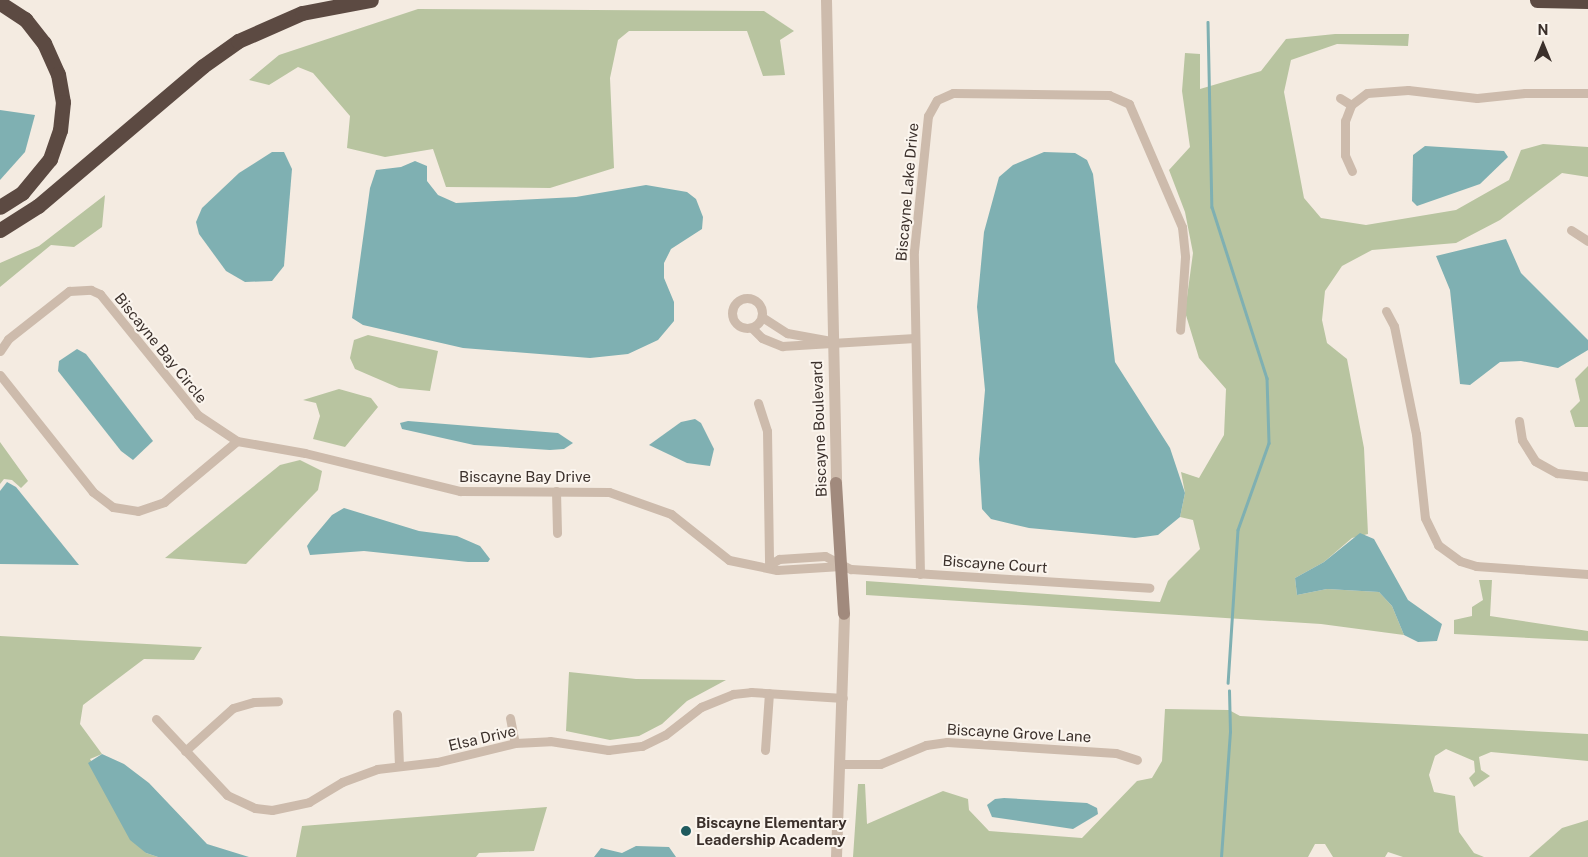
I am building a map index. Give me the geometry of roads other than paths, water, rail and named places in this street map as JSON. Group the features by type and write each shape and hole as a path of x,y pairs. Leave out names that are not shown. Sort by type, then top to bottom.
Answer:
{"highway":[{"path":"0,230 38,206 203,66 238,41 302,13 371,0"},
{"path":"1537,0 1588,1"},
{"path":"0,3 25,19 44,43 58,74 63,102 60,130 50,159 22,193 0,207"}],"main road":[{"name":"Biscayne Boulevard","path":"836,483 844,614"}],"street":[{"name":"Biscayne Boulevard","path":"826,0 836,483"},
{"path":"1352,171 1345,155 1345,121 1351,105 1377,90 1466,98 1546,92 1588,93"},
{"name":"Biscayne Lake Drive","path":"920,574 914,252 928,116 937,100 953,93 1109,95 1129,104 1182,227 1185,257 1180,330"},
{"path":"1340,98 1351,105"},
{"path":"1572,230 1588,241"},
{"name":"Biscayne Bay Circle","path":"0,351 8,339 68,291 84,288 100,294 198,415 237,441"},
{"path":"752,328 762,317 761,307 755,299 744,298 735,302 731,312 734,322 742,328 752,328 762,338 782,346 815,346 833,341"},
{"path":"1386,311 1394,326 1416,434 1425,518 1438,545 1460,562 1476,566 1588,574"},
{"path":"762,317 787,332 833,341 915,338"},
{"path":"0,375 93,492 119,509 138,511 164,502 237,441"},
{"path":"758,403 767,431 769,565"},
{"path":"1518,421 1522,440 1535,461 1558,473 1588,476"},
{"name":"Biscayne Bay Drive","path":"237,441 305,453 455,491 609,492 637,499 671,514 729,560 769,565 778,570 841,566"},
{"path":"556,491 558,533"},
{"name":"Biscayne Bay Drive","path":"769,565 779,559 825,556 841,566"},
{"name":"Biscayne Court","path":"841,566 920,574 1149,588"},
{"name":"Biscayne Boulevard","path":"836,857 842,764 844,614"},
{"name":"Elsa Drive","path":"156,719 227,795 255,808 272,810 309,802 342,782 399,765 437,762 515,743 550,741 608,750 627,750 654,741 717,698 751,692 843,698"},
{"path":"765,750 769,693"},
{"path":"184,751 233,708 254,702 278,701"},
{"path":"397,714 399,765"},
{"path":"510,718 515,743"},
{"name":"Biscayne Grove Lane","path":"842,764 880,764 926,745 947,742 1116,753 1137,760"}],"water":[{"path":"0,110 35,115 25,152 0,180"},
{"path":"1425,146 1504,151 1508,157 1480,184 1417,206 1412,201 1413,155"},
{"path":"272,152 284,152 292,169 284,266 272,281 245,282 226,271 199,234 196,222 202,208 239,173"},
{"path":"1044,152 1075,153 1087,160 1093,174 1115,362 1170,448 1185,493 1180,517 1158,535 1135,538 1029,528 991,519 982,509 979,459 985,390 977,307 984,232 999,177 1013,165"},
{"path":"415,161 427,166 427,181 438,195 456,203 576,197 646,185 687,192 696,199 703,217 702,229 671,249 664,263 664,278 674,302 674,321 658,340 628,354 590,358 463,348 363,325 352,318 370,188 376,170 401,167"},
{"path":"1506,239 1521,273 1588,340 1588,350 1558,368 1521,361 1500,362 1470,385 1460,384 1450,290 1436,256"},
{"path":"77,349 86,354 153,441 133,460 121,451 58,371 59,361"},
{"path":"695,419 701,423 714,449 710,466 687,463 649,445 681,422"},
{"path":"408,421 558,433 573,443 564,449 550,450 474,445 402,429 400,423"},
{"path":"7,482 16,487 79,565 0,564 0,491"},
{"path":"344,508 419,531 457,536 480,546 490,559 488,562 468,562 364,551 310,555 307,546 311,540 332,515"},
{"path":"1360,533 1374,539 1408,600 1442,624 1437,641 1418,642 1404,635 1392,606 1379,592 1327,589 1297,595 1295,578 1324,562"},
{"path":"102,754 124,764 149,783 207,844 249,857 158,857 146,853 130,840 88,763"},
{"path":"995,799 1087,803 1097,808 1098,814 1073,829 992,817 987,805"},
{"path":"636,846 669,847 676,857 594,857 601,848 622,853"}],"waterway":[{"path":"1208,22 1212,207 1267,378 1269,443 1238,530 1228,683"},
{"path":"1221,857 1230,732 1229,691"}],"place":[{"name":"Biscayne Elementary Leadership Academy","path":"686,831"}]}
